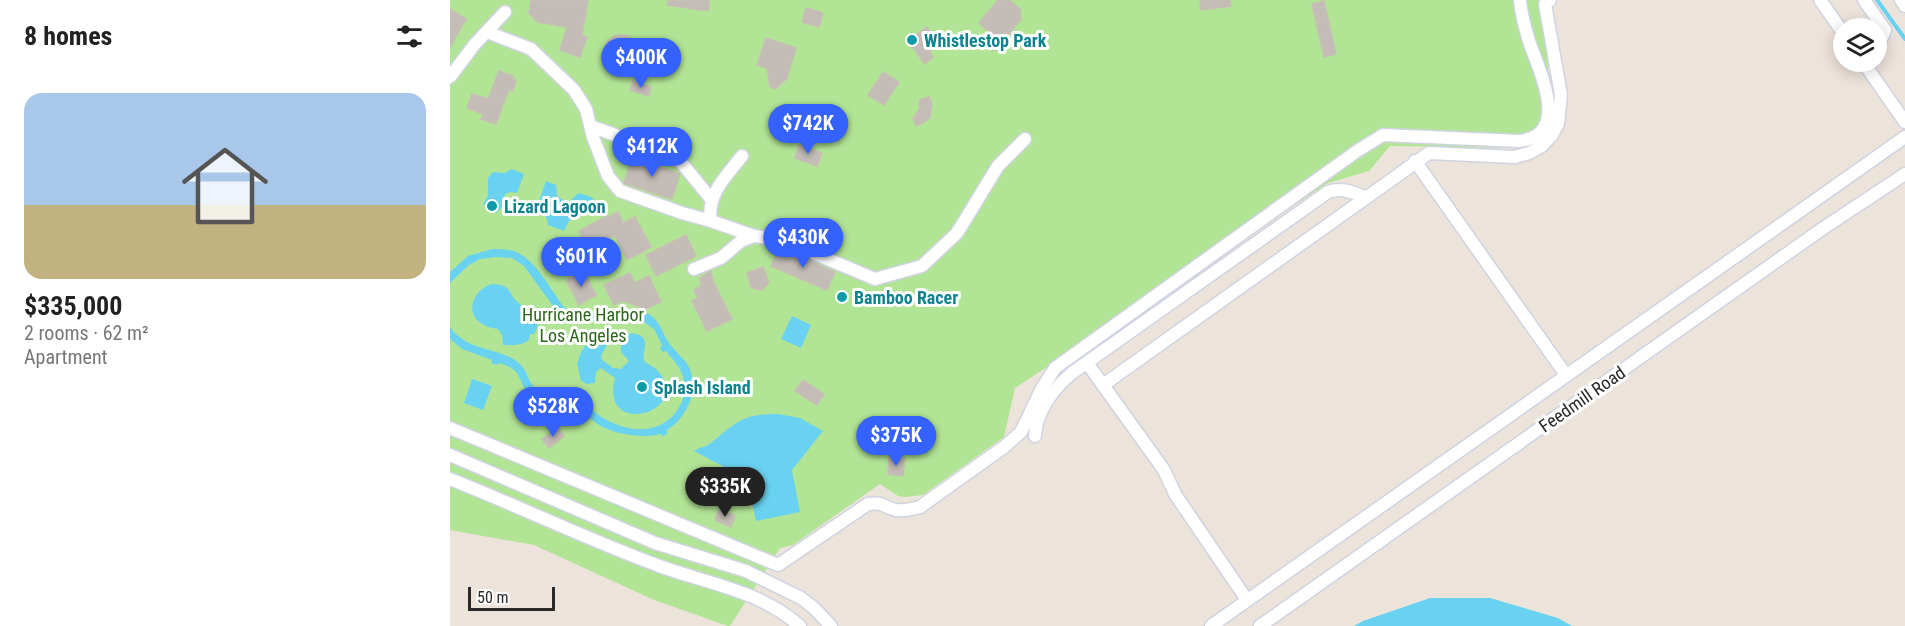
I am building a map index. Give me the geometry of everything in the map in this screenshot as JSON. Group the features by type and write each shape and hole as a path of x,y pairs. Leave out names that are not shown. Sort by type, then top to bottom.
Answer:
{"street":[{"path":"450,428 778,565 868,504 881,502 895,510 920,507 1004,447 1020,432 1055,368 1357,151 1383,135 1519,141 1539,134 1546,123 1549,106 1528,38 1520,0"},
{"path":"1103,385 1414,161 1429,153 1515,157 1542,146 1558,124 1561,95 1545,4 1550,0"},
{"path":"1820,0 1833,18"},
{"path":"1864,0 1877,18"},
{"path":"1900,0 1905,6"},
{"path":"450,77 475,44 505,12"},
{"path":"487,32 531,49 574,90 586,109 608,176 620,191 754,236 782,240 875,279 922,266 957,233 998,166 1025,139"},
{"path":"1873,72 1905,122"},
{"path":"590,126 680,161 711,200"},
{"path":"1211,626 1905,137"},
{"path":"711,221 709,212 711,200 742,156"},
{"path":"1414,161 1566,375"},
{"name":"Feedmill Road","path":"1260,626 1822,229 1905,174"},
{"path":"1035,436 1040,417 1052,393 1059,384 1087,363 1328,192 1336,189 1346,190 1365,197"},
{"path":"694,269 722,258 741,241 754,236"},
{"path":"1087,363 1164,470 1175,494 1248,600"},
{"path":"450,455 655,543 746,571 801,598 831,626"},
{"path":"450,479 654,564 723,585 772,606 800,626"},
{"path":"723,585 729,565"}],"green space":[{"name":"Hurricane Harbor Los Angeles","path":"450,0 1542,0 1552,114 1523,148 1390,146 1369,171 1328,183 1015,388 1004,437 923,495 898,496 880,484 793,545 780,548 728,626 654,600 534,545 450,530"}],"water":[{"path":"512,169 524,174 517,193 505,194 503,206 496,213 483,204 488,196 488,178 493,172 504,173"},
{"path":"546,181 556,185 557,196 565,201 570,201 579,193 591,197 595,201 594,208 569,221 564,231 548,225 544,214 545,205 539,201"},
{"path":"492,249 514,251 526,258 538,270 563,306 571,311 591,314 635,310 648,314 655,320 669,343 685,361 692,379 693,389 687,408 675,424 667,430 667,434 662,437 661,434 643,436 615,432 591,419 570,399 535,397 526,390 514,370 500,363 496,365 491,363 492,360 462,349 450,339 450,327 466,341 512,358 524,369 535,388 569,392 580,397 583,395 586,398 586,404 596,413 619,426 645,429 658,426 669,420 680,405 685,387 681,371 666,351 663,352 660,349 662,345 654,329 640,319 595,321 565,318 556,310 524,266 512,258 480,259 469,265 450,283 450,272 468,256"},
{"path":"492,284 504,286 520,304 535,309 538,325 534,334 530,334 529,340 519,344 503,345 502,335 498,329 486,326 474,315 472,309 476,297 480,291"},
{"path":"792,316 811,325 801,348 781,339"},
{"path":"631,333 644,340 644,361 659,372 666,387 664,399 655,408 643,413 631,414 620,408 614,397 615,378 601,368 596,372 595,383 587,384 581,381 577,364 585,346 600,335 608,343 601,356 602,360 613,368 621,369 629,361 621,352 621,341"},
{"path":"472,379 492,386 483,410 464,403"},
{"path":"766,414 800,418 823,431 792,470 800,512 756,521 747,479 694,451 709,444 741,421"},
{"path":"1430,598 1490,598 1558,618 1572,626 1354,626"}],"building":[{"path":"531,0 588,0 582,35 587,37 580,57 560,50 567,27 537,22 529,13"},
{"path":"668,0 709,0 708,11 667,5"},
{"path":"998,0 1009,0 1020,9 1021,19 995,51 982,40 989,32 979,23"},
{"path":"1200,0 1230,0 1231,6 1201,10"},
{"path":"1324,1 1336,54 1324,57 1312,4"},
{"path":"806,8 823,13 819,27 802,22"},
{"path":"450,9 466,19 450,47"},
{"path":"927,27 939,44 929,52 933,57 925,64 908,41"},
{"path":"621,35 633,40 638,52 633,64 621,69 609,64 604,52 609,40"},
{"path":"766,38 796,48 787,78 776,89 770,87 767,68 757,65"},
{"path":"499,71 513,76 512,79 516,80 513,91 509,89 496,124 481,119 483,114 467,108 472,94 488,99"},
{"path":"883,72 899,82 884,105 868,95"},
{"path":"633,81 651,87 649,96 630,90"},
{"path":"929,97 932,104 930,117 916,126 913,118 920,108 919,100"},
{"path":"799,145 822,153 817,166 795,158"},
{"path":"632,157 680,174 672,199 624,183"},
{"path":"618,212 623,223 635,217 651,247 627,260 615,235 590,248 586,241 584,243 579,231"},
{"path":"808,230 828,238 824,249 804,240"},
{"path":"686,235 696,256 656,276 646,255"},
{"path":"779,248 835,272 827,290 771,266"},
{"path":"763,267 769,282 762,290 751,288 747,273"},
{"path":"584,271 596,295 579,305 566,280"},
{"path":"711,271 713,281 732,319 707,331 692,301 698,298 694,290 701,286 700,278"},
{"path":"630,273 635,283 649,276 661,302 646,309 623,301 614,305 604,285"},
{"path":"803,380 824,394 817,405 795,391"},
{"path":"558,428 564,436 549,448 542,439"},
{"path":"889,458 905,459 903,476 888,474"},
{"path":"719,509 735,516 731,527 715,520"}],"waterway":[{"path":"1877,0 1905,39"}],"place":[{"name":"Whistlestop Park","path":"912,40"},
{"name":"Lizard Lagoon","path":"492,206"},
{"name":"Bamboo Racer","path":"842,297"},
{"name":"Splash Island","path":"642,387"}]}
